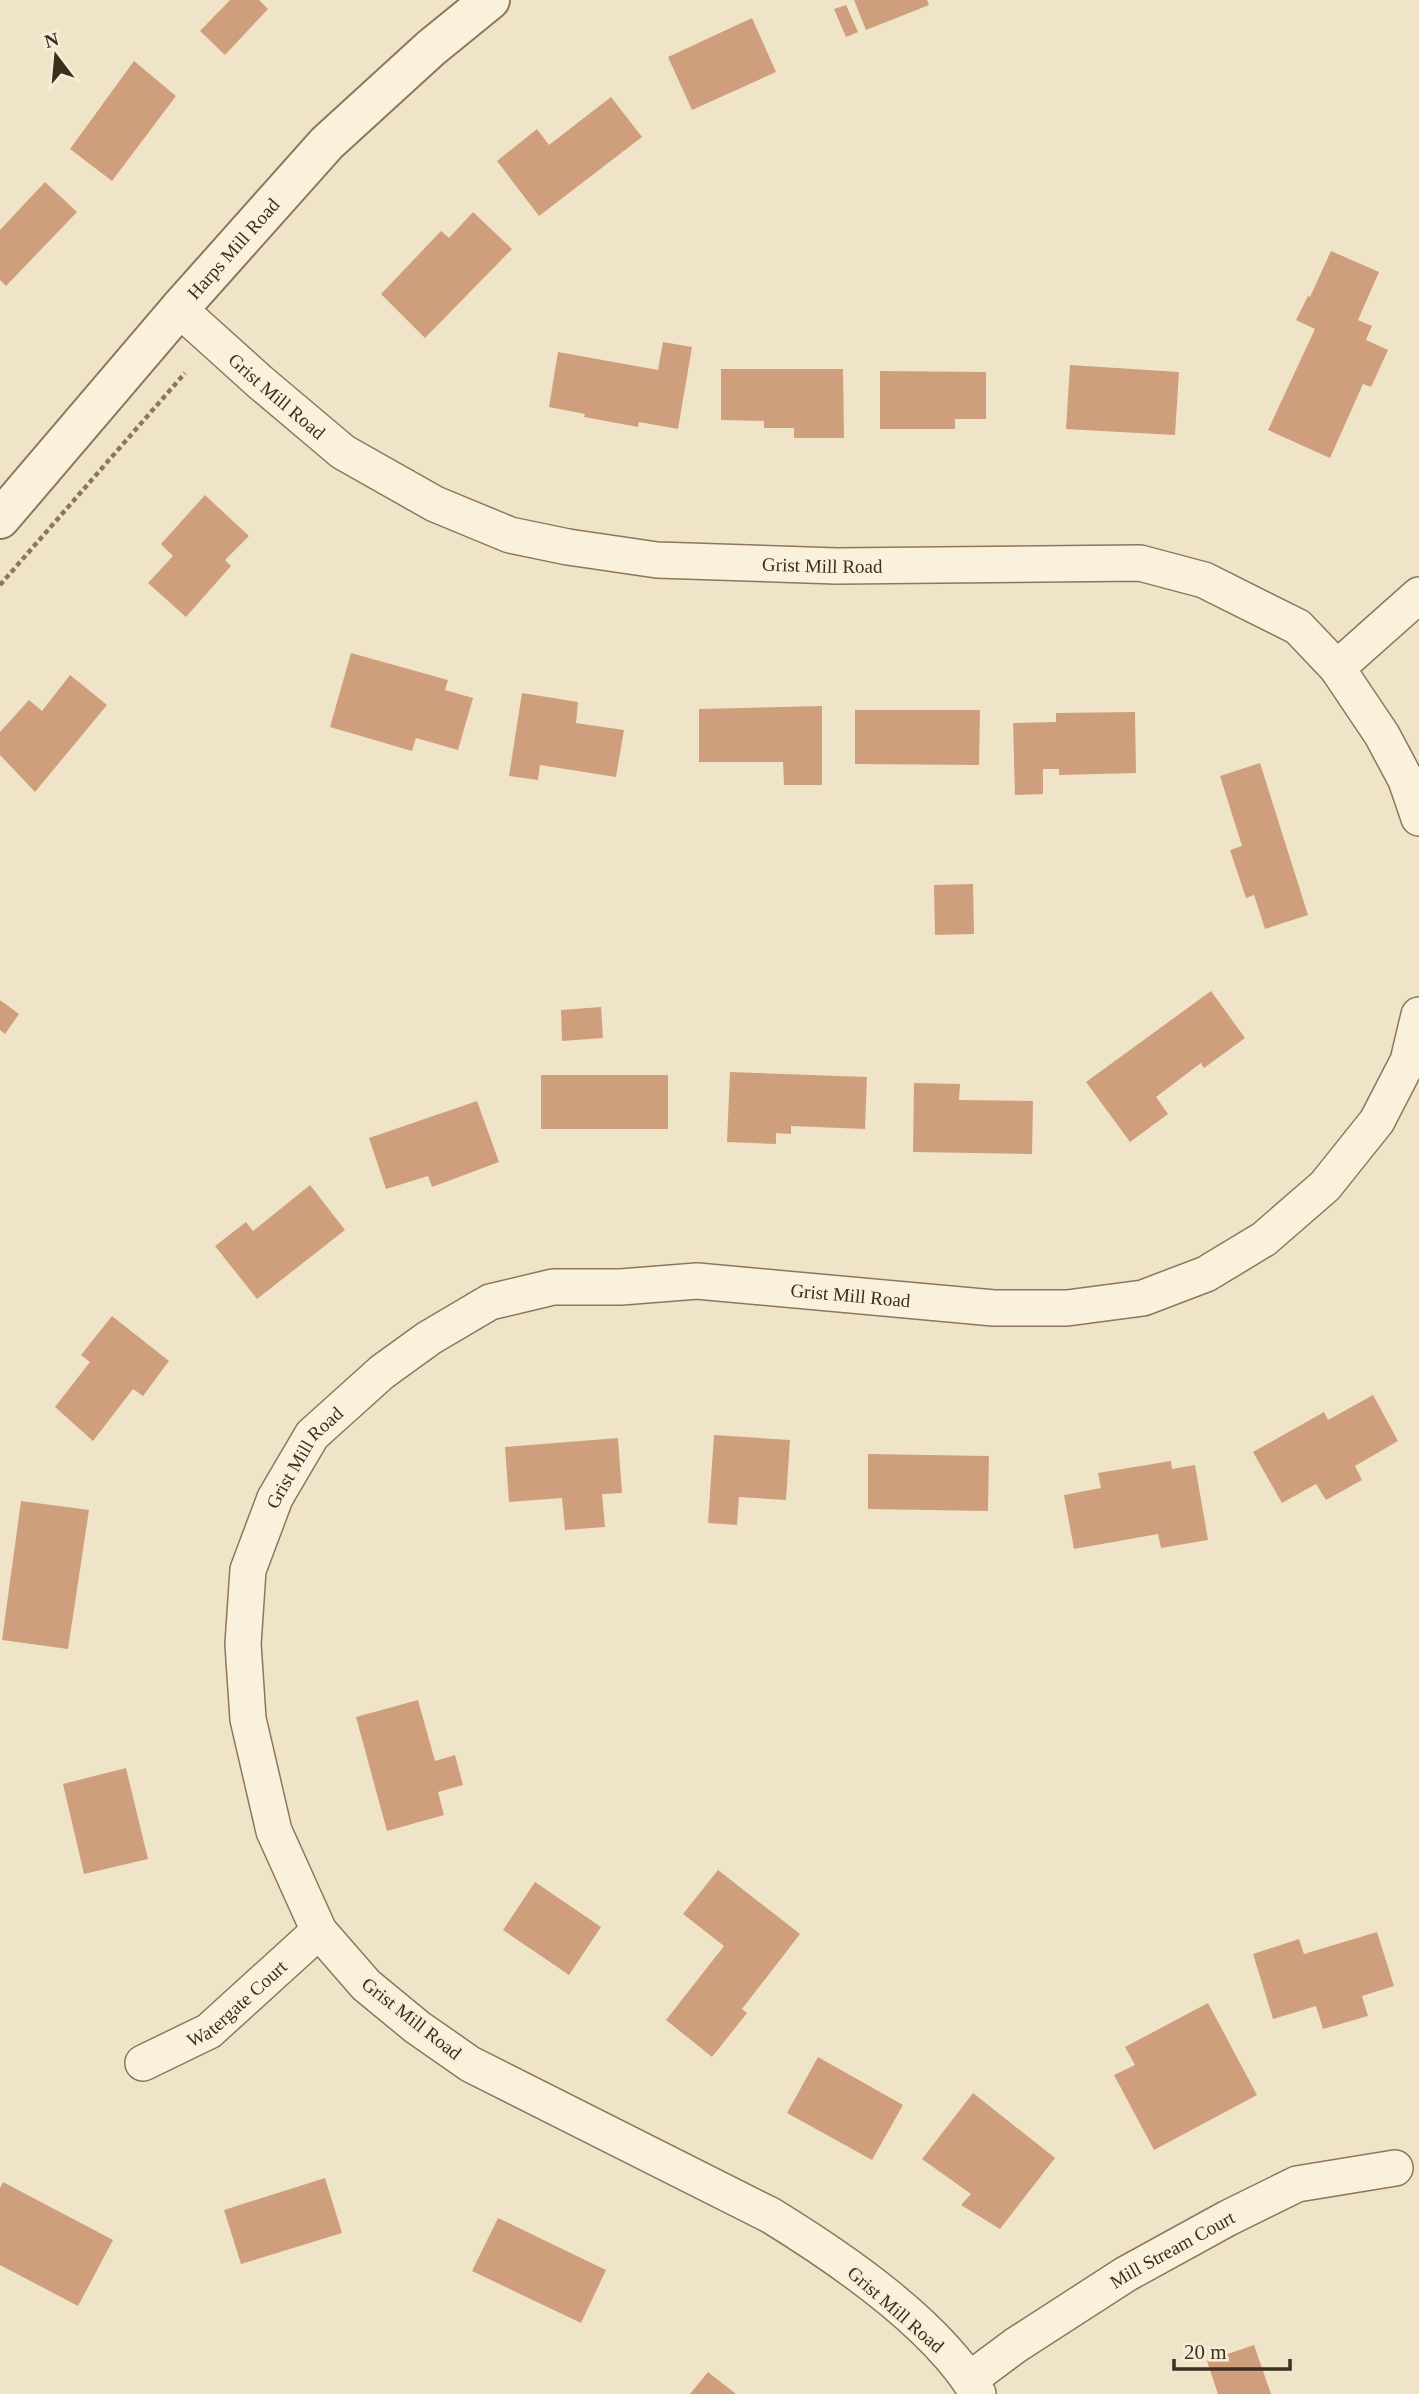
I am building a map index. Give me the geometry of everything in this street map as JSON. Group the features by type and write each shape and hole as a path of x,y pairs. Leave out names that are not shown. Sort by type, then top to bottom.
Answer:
{"street":[{"name":"Harps Mill Road","path":"0,519 179,309 327,143 431,48 490,0"},
{"name":"Grist Mill Road","path":"179,309 343,452 435,505 510,535 568,547 657,560 837,566 1140,563 1204,580 1298,627 1337,668 1382,735 1406,780 1419,818"},
{"path":"1337,668 1419,595"},
{"name":"Grist Mill Road","path":"974,2387 934,2338 815,2242 770,2215 470,2064 417,2027 366,1985 319,1931 274,1831 248,1719 243,1644 248,1570 275,1497 312,1435 382,1372 429,1338 490,1301 553,1287 621,1287 697,1281 994,1308 1067,1308 1143,1298 1206,1274 1264,1239 1325,1186 1377,1121 1408,1061 1419,1015"},
{"name":"Watergate Court","path":"143,2063 209,2031 319,1931"},
{"name":"Mill Stream Court","path":"974,2387 1016,2345 1126,2274 1251,2207 1297,2184 1395,2168"}],"path":[{"path":"0,585 185,373"}],"building":[{"path":"230,0 259,0 268,9 225,55 200,31"},
{"path":"854,0 927,0 929,5 866,30"},
{"path":"846,5 858,32 846,37 834,9"},
{"path":"752,18 776,72 692,110 668,57"},
{"path":"134,61 176,96 112,181 70,149"},
{"path":"611,97 642,137 539,216 497,161 537,129 549,145"},
{"path":"45,182 77,212 6,286 0,280 0,230"},
{"path":"473,212 512,249 425,338 381,294 441,231 449,238"},
{"path":"1331,251 1379,272 1358,320 1372,326 1366,340 1388,350 1371,387 1363,384 1330,458 1268,430 1315,329 1296,320"},
{"path":"663,342 692,347 678,429 639,422 638,427 549,407 558,352 658,370"},
{"path":"1070,365 1179,372 1175,435 1066,429"},
{"path":"721,369 843,369 844,438 794,438 794,428 764,428 764,421 721,420"},
{"path":"880,371 986,372 986,419 955,419 955,429 880,429"},
{"path":"205,495 249,536 225,560 231,566 186,617 148,583 173,556 161,544"},
{"path":"351,653 448,680 445,690 473,698 458,750 416,738 412,751 330,727"},
{"path":"70,675 107,705 35,792 0,755 0,732 29,700 42,711"},
{"path":"522,693 578,702 576,723 624,730 616,777 540,765 538,780 509,776"},
{"path":"822,706 822,785 784,785 783,762 699,762 699,709"},
{"path":"855,710 980,710 979,765 855,764"},
{"path":"1135,712 1136,773 1059,775 1059,769 1043,769 1043,794 1015,795 1013,723 1056,722 1056,713"},
{"path":"1260,763 1308,915 1265,929 1254,895 1246,898 1230,850 1242,846 1220,776"},
{"path":"973,884 974,934 935,935 934,885"},
{"path":"1211,991 1245,1038 1204,1068 1201,1063 1156,1097 1168,1114 1130,1142 1086,1082"},
{"path":"0,1000 19,1014 5,1034 0,1030"},
{"path":"601,1007 603,1038 562,1041 561,1010"},
{"path":"730,1072 867,1077 865,1129 791,1126 791,1134 776,1133 776,1144 727,1142"},
{"path":"541,1075 668,1075 668,1129 541,1129"},
{"path":"914,1083 960,1084 959,1100 1033,1101 1032,1154 913,1152"},
{"path":"477,1101 499,1162 432,1187 428,1176 386,1189 369,1138"},
{"path":"310,1185 345,1230 257,1299 215,1246 246,1222 253,1231"},
{"path":"112,1316 169,1361 143,1396 133,1389 93,1441 55,1407 90,1362 81,1355"},
{"path":"1373,1395 1398,1441 1355,1466 1362,1480 1326,1500 1316,1484 1282,1503 1253,1452 1324,1412 1328,1420"},
{"path":"714,1435 790,1440 786,1500 739,1497 737,1525 708,1523"},
{"path":"618,1438 622,1493 602,1494 605,1527 565,1530 562,1498 509,1502 505,1447"},
{"path":"868,1454 989,1456 988,1511 868,1509"},
{"path":"1171,1461 1172,1469 1195,1465 1208,1540 1161,1548 1158,1534 1074,1549 1064,1495 1101,1488 1098,1473"},
{"path":"21,1501 89,1510 68,1649 2,1640"},
{"path":"418,1700 435,1761 455,1755 463,1785 438,1792 444,1815 387,1831 356,1717"},
{"path":"126,1768 148,1859 84,1874 63,1784"},
{"path":"718,1870 800,1934 742,2009 747,2013 712,2057 666,2020 724,1946 683,1914"},
{"path":"535,1882 601,1927 569,1975 503,1930"},
{"path":"1377,1932 1394,1986 1362,1996 1368,2016 1323,2029 1316,2006 1273,2019 1253,1954 1299,1939 1304,1954"},
{"path":"1208,2003 1257,2095 1154,2150 1114,2075 1135,2065 1125,2047"},
{"path":"818,2057 903,2105 872,2160 787,2113"},
{"path":"973,2093 1055,2158 1000,2229 961,2205 971,2194 922,2159"},
{"path":"325,2178 342,2233 241,2264 224,2210"},
{"path":"3,2182 113,2240 78,2306 0,2265 0,2188"},
{"path":"498,2218 606,2270 581,2323 472,2271"},
{"path":"1254,2345 1271,2394 1218,2394 1207,2361"},
{"path":"708,2372 736,2394 690,2394"}]}
